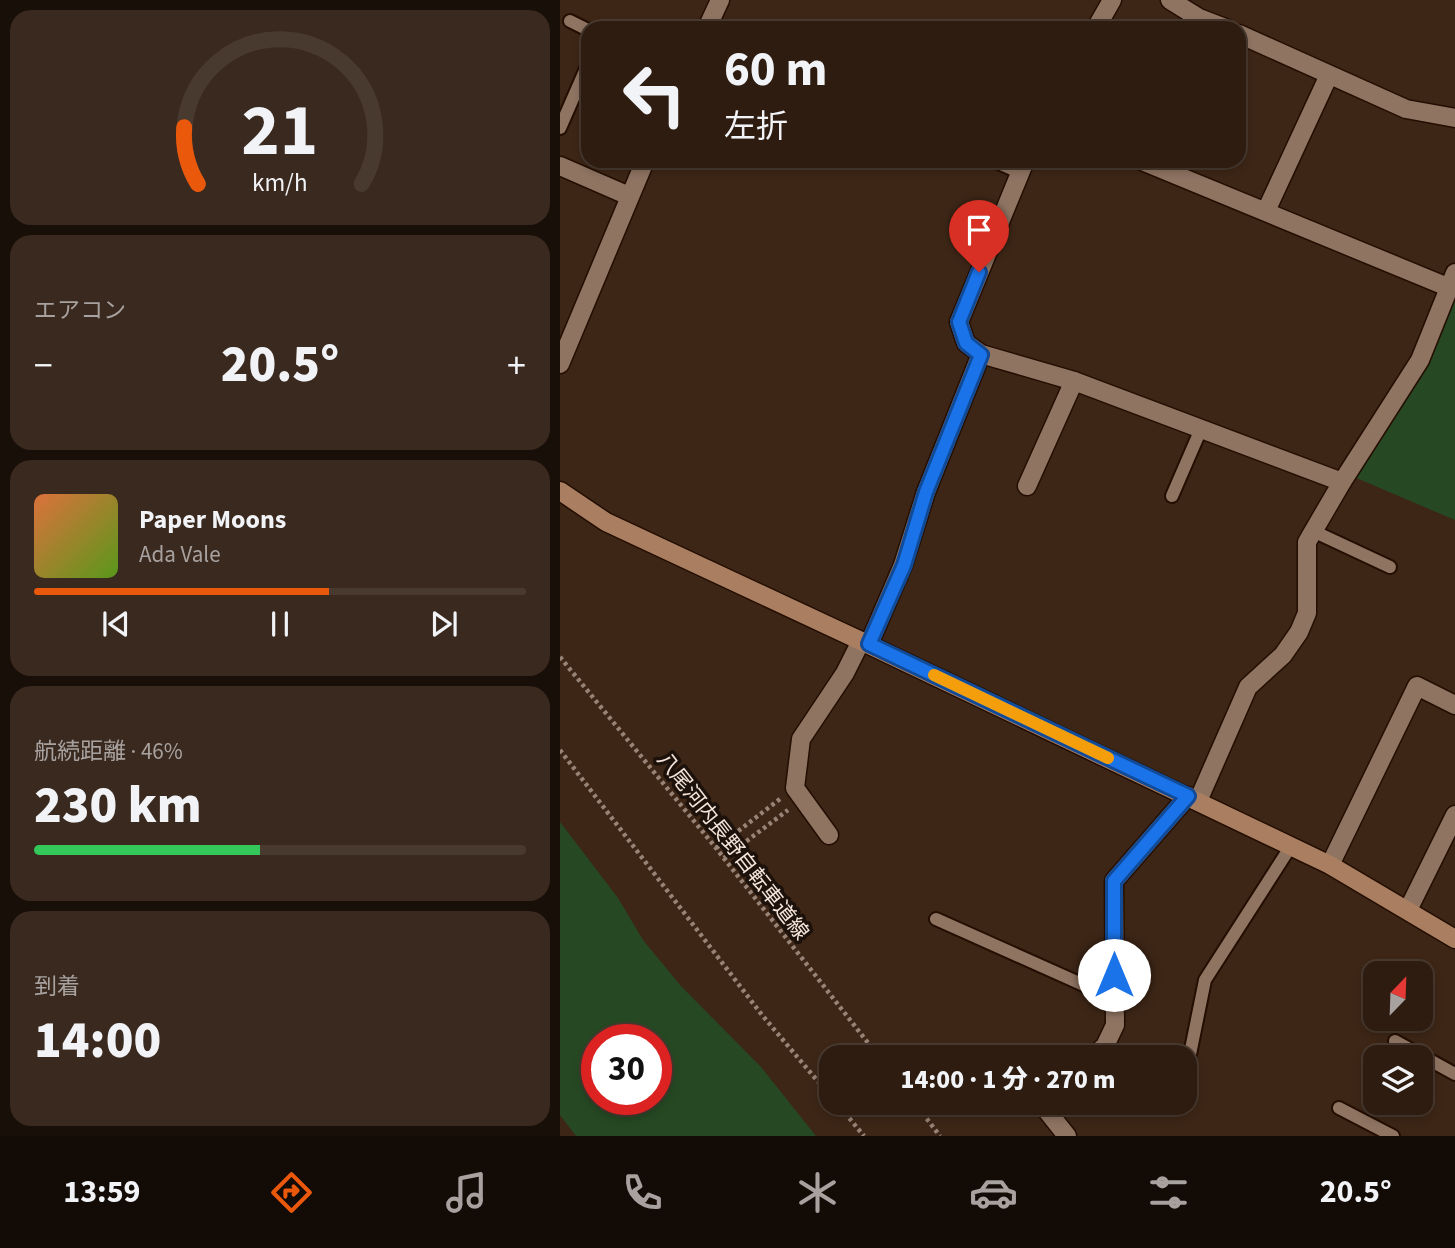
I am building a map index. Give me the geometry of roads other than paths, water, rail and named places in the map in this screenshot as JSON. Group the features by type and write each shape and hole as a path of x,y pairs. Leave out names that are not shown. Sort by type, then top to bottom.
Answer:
{"street":[{"path":"710,21 720,0"},
{"path":"1100,21 1112,0"},
{"path":"1170,0 1206,21"},
{"path":"1246,37 1406,109 1455,118"},
{"path":"1266,211 1329,75"},
{"path":"560,166 629,197"},
{"path":"560,364 642,168"},
{"path":"1023,168 959,322 966,343 981,355 1074,381 1342,482"},
{"path":"1105,1045 1115,1025 1114,881 1193,799 1248,687 1283,655 1299,632 1307,612 1307,542 1420,360 1452,281 1159,168"},
{"path":"830,835 799,794 801,739 865,642 904,565 926,492 981,355"},
{"path":"1027,486 1074,381"},
{"path":"560,491 606,522 865,642 1330,865 1455,939"},
{"path":"1330,865 1418,687 1453,700"},
{"path":"1408,910 1455,815"},
{"path":"1050,1115 1067,1136"}],"lane":[{"path":"570,21 581,26"},
{"path":"560,128 581,80"},
{"path":"1172,496 1201,429"},
{"path":"1313,531 1390,567"},
{"path":"1192,1045 1205,980 1291,846"},
{"path":"936,919 1115,999"},
{"path":"1395,1041 1455,1074"},
{"path":"1339,1108 1393,1136"}]}
